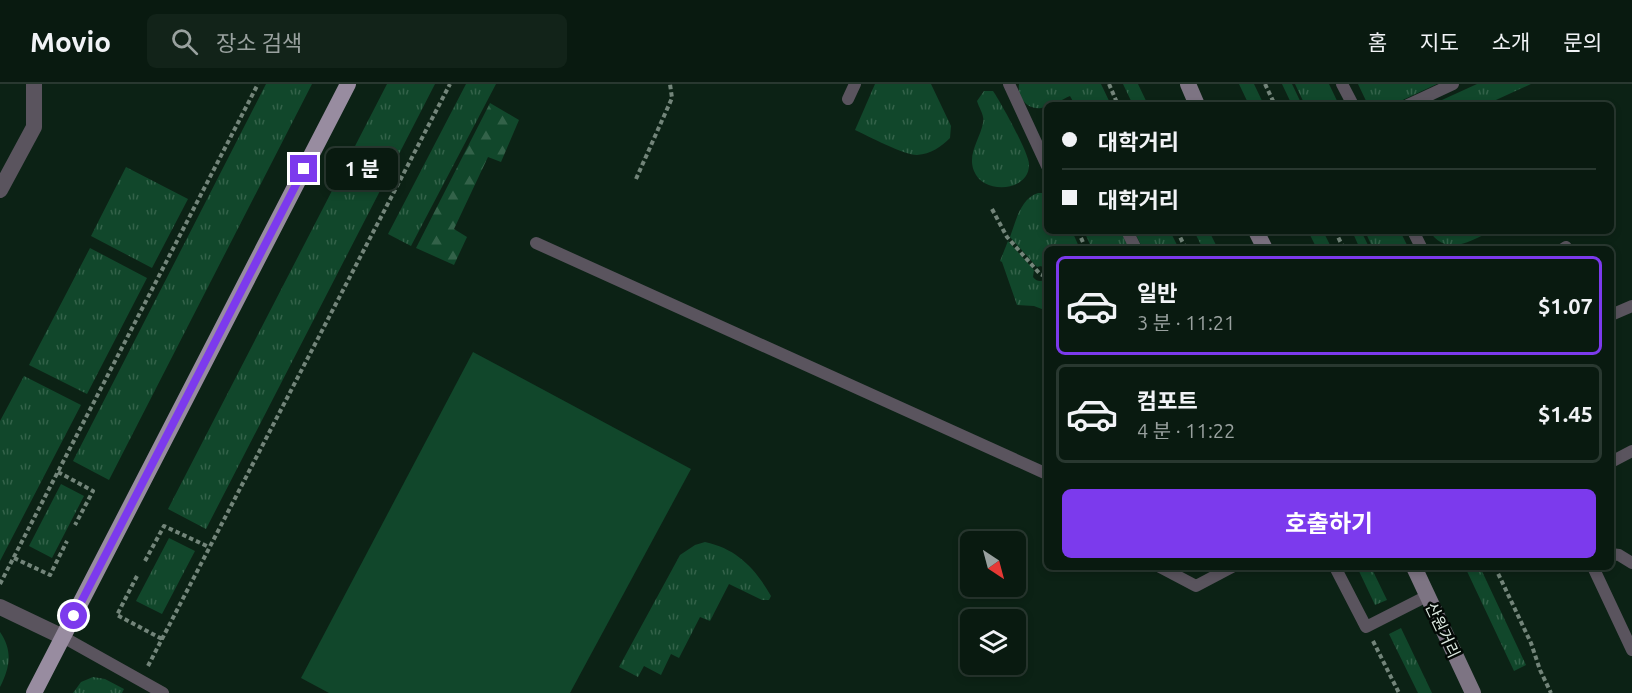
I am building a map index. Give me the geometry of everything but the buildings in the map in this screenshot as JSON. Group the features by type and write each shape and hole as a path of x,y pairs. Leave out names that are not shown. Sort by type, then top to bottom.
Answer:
{"main road":[{"path":"34,693 348,84"},
{"path":"1188,84 1196,102"},
{"name":"산원거리","path":"1415,570 1473,693"}],"street":[{"path":"0,190 34,127 34,84"},
{"path":"0,607 63,637"}],"lane":[{"path":"848,99 855,84"},
{"path":"1009,84 1044,160"},
{"path":"1342,84 1351,102"},
{"path":"1414,102 1453,84"},
{"path":"536,243 1044,473"},
{"path":"1614,314 1632,306"},
{"path":"1614,460 1632,451"},
{"path":"1614,554 1632,563"},
{"path":"1166,570 1196,586 1226,570"},
{"path":"1337,570 1366,627 1427,596"},
{"path":"1594,570 1632,650"},
{"path":"63,637 163,693"}],"path":[{"path":"0,584 258,84"},
{"path":"140,680 450,84"},
{"path":"636,179 672,98 670,84"},
{"path":"1109,84 1117,102"},
{"path":"1265,84 1274,102"},
{"path":"992,209 1007,237 1044,276"},
{"path":"58,472 93,491 75,525"},
{"path":"145,561 164,525 209,548"},
{"path":"14,558 50,575 67,541"},
{"path":"1496,570 1532,643 1540,670 1551,693"},
{"path":"137,576 117,615 162,639"},
{"path":"1366,627 1399,693"}],"green space":[{"path":"266,84 312,84 109,480 73,461"},
{"path":"387,84 435,84 206,529 168,509"},
{"path":"466,84 496,84 411,246 388,234"},
{"path":"875,84 931,84 951,126 950,138 935,150 917,155 895,149 855,130"},
{"path":"1019,84 1101,84 1110,102 1073,102 1070,96 1057,102 1044,102 1044,107 1036,108 1024,102"},
{"path":"1123,84 1138,84 1147,102 1132,102"},
{"path":"1239,84 1254,84 1263,102 1248,102"},
{"path":"1282,84 1292,84 1301,102 1291,102"},
{"path":"1295,84 1329,84 1338,102 1304,102"},
{"path":"1358,84 1437,84 1398,102 1367,102"},
{"path":"1477,84 1531,84 1492,102 1438,102"},
{"path":"984,91 993,91 995,94 1028,160 1027,174 1022,181 1014,185 995,187 986,184 979,179 972,165 973,153 983,120 977,101"},
{"path":"490,103 519,120 501,162 488,157 454,229 467,237 454,265 416,248"},
{"path":"126,167 188,199 152,268 91,236"},
{"path":"1044,193 1044,234 1073,234 1079,246 1044,246 1044,268 1041,266 1037,267 1010,237 1023,205 1032,196"},
{"path":"1085,234 1122,234 1128,246 1091,246"},
{"path":"1136,234 1172,234 1178,246 1142,246"},
{"path":"1196,234 1210,234 1216,246 1202,246"},
{"path":"1310,234 1324,234 1330,246 1316,246"},
{"path":"1353,234 1362,234 1368,246 1359,246"},
{"path":"1366,234 1402,234 1408,246 1372,246"},
{"path":"1432,234 1485,234 1467,242 1451,245 1436,239"},
{"path":"1008,241 1034,270 1033,277 1040,281 1044,280 1044,310 1034,306 1017,305 1000,261"},
{"path":"90,248 147,278 87,394 29,365"},
{"path":"473,352 691,469 570,693 329,693 301,678"},
{"path":"24,376 81,405 0,561 0,421"},
{"path":"61,484 84,496 52,558 29,546"},
{"path":"169,538 195,551 162,614 136,601"},
{"path":"705,542 727,549 752,568 771,596 769,600 762,600 729,584 710,621 700,617 679,658 671,654 661,675 644,666 638,677 619,667 680,555 695,545"},
{"path":"1358,570 1372,570 1387,600 1375,605"},
{"path":"1466,570 1481,570 1526,665 1514,671"},
{"path":"1401,628 1432,693 1418,693 1389,634"},
{"path":"0,632 7,646 9,659 0,687"},
{"path":"93,677 105,679 124,689 122,693 73,693 81,682"}],"route":[{"path":"74,616 304,169"}]}
